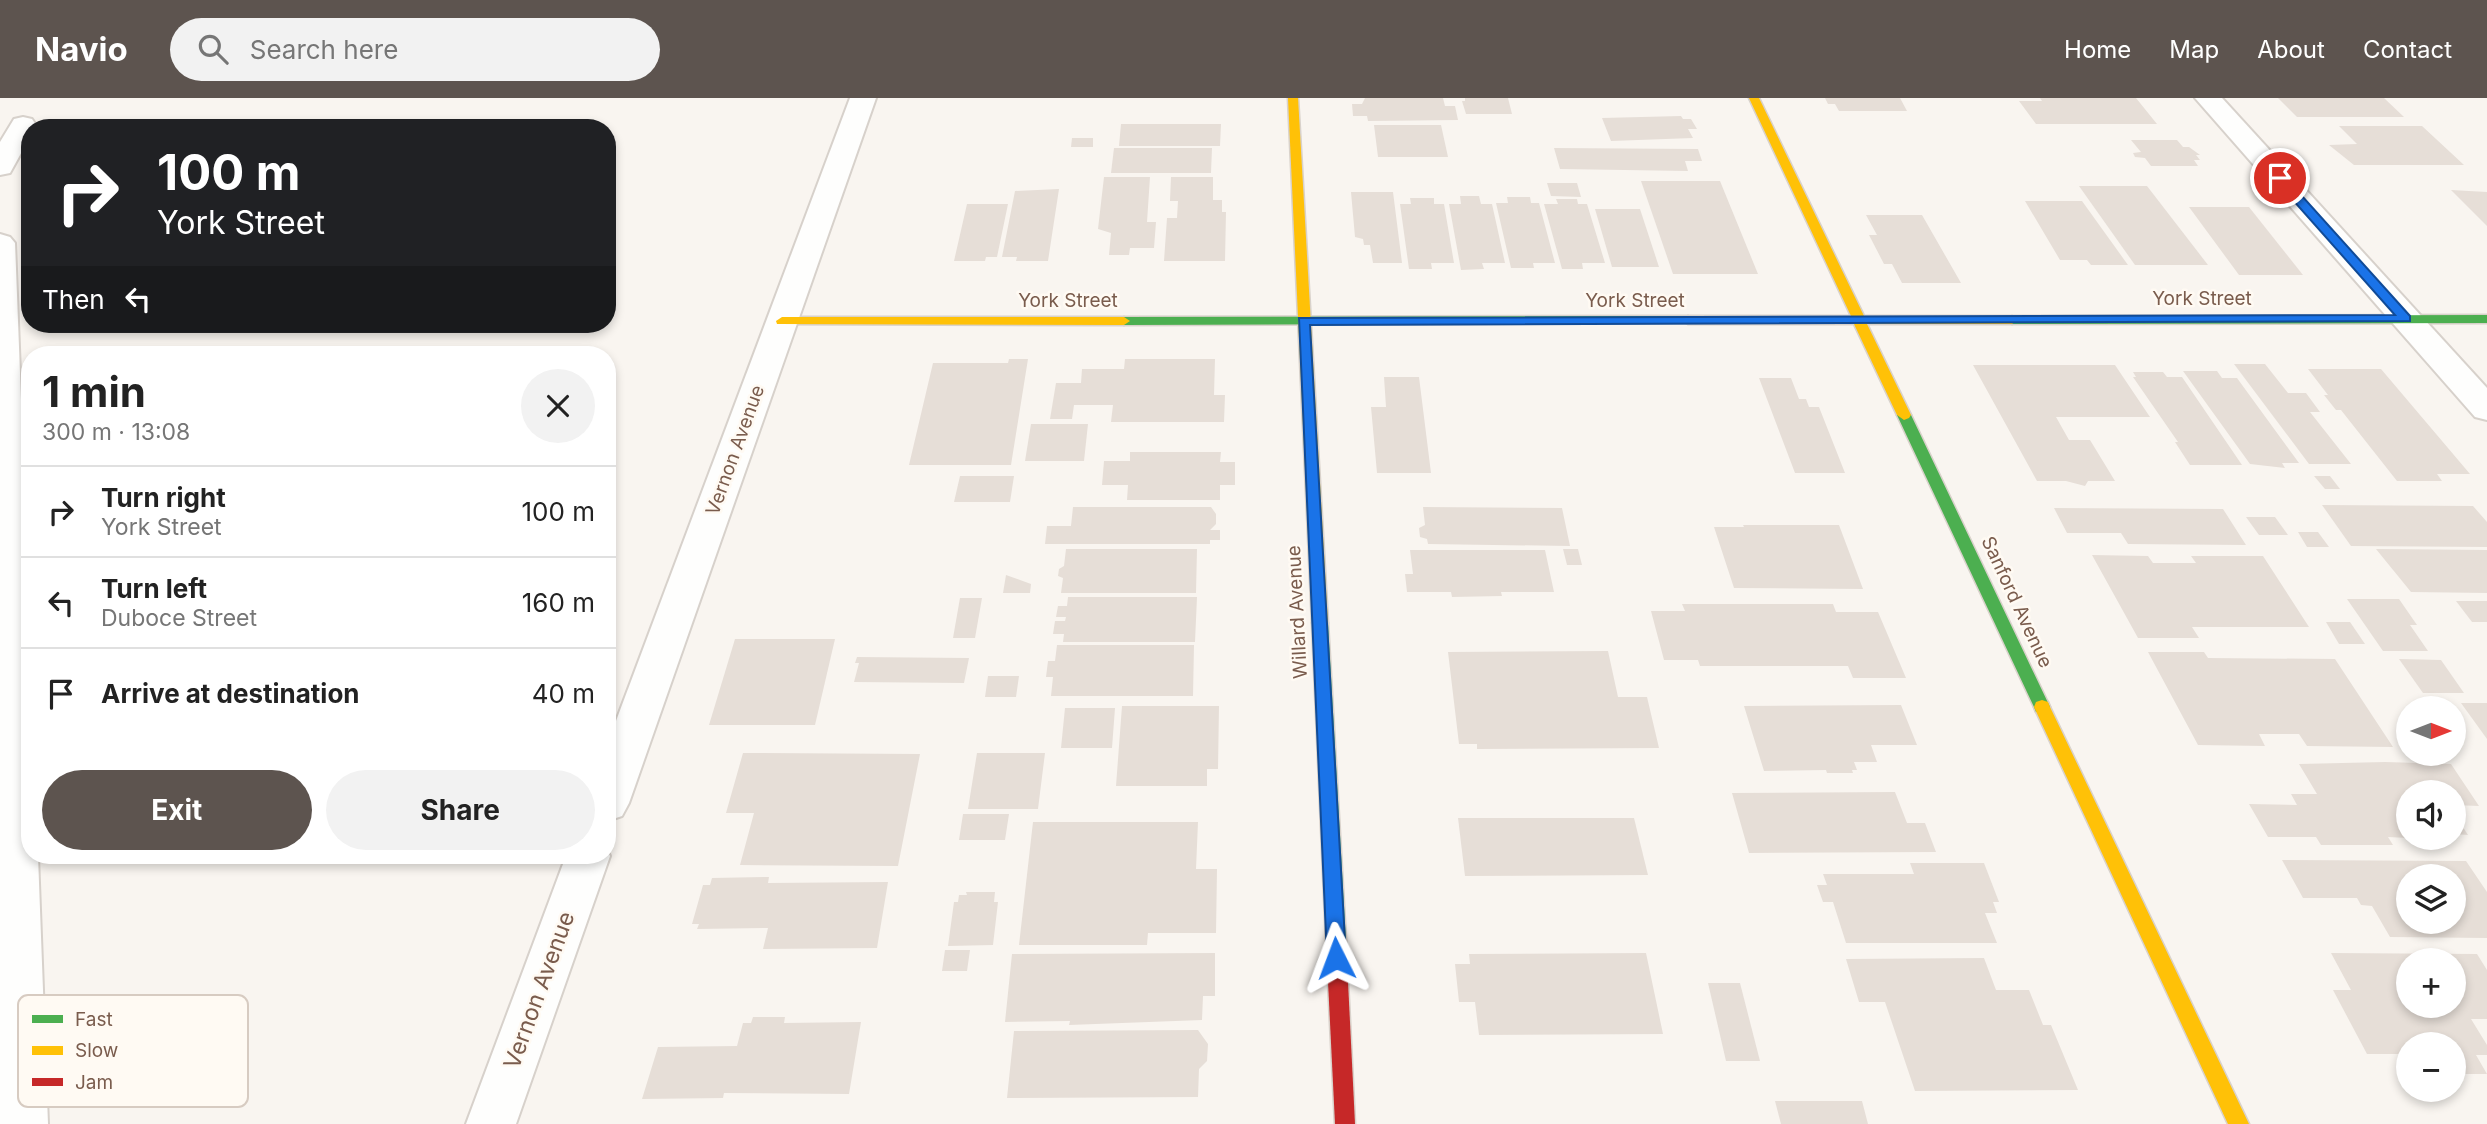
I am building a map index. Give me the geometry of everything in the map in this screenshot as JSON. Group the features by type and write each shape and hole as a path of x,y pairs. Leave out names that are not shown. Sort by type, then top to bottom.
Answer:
{"street":[{"name":"Vernon Avenue","path":"616,778 863,98"},
{"name":"Willard Avenue","path":"1293,98 1345,1124"},
{"name":"Sanford Avenue","path":"1754,98 2239,1124"},
{"path":"2208,98 2487,409"},
{"path":"0,167 21,129"},
{"path":"0,243 20,995"},
{"name":"York Street","path":"782,321 2487,319"},
{"name":"Vernon Avenue","path":"491,1124 585,864"}],"building":[{"path":"1365,98 1443,98 1445,106 1455,106 1458,120 1368,121 1367,116 1353,116 1352,104 1362,104"},
{"path":"1465,98 1508,98 1512,114 1466,114 1462,101 1465,101"},
{"path":"1825,98 1900,98 1907,111 1839,111 1835,104 1828,104"},
{"path":"2040,98 2136,98 2157,124 2036,124 2019,101 2042,101"},
{"path":"2278,98 2384,98 2404,117 2297,117"},
{"path":"1681,116 1683,119 1691,119 1697,129 1688,129 1693,138 1611,141 1602,118"},
{"path":"1121,124 1221,124 1220,146 1119,146"},
{"path":"1374,125 1441,125 1448,157 1378,157"},
{"path":"2339,126 2422,126 2464,165 2354,165 2329,145 2357,144"},
{"path":"1072,138 1093,138 1093,147 1071,147"},
{"path":"2131,140 2177,140 2183,147 2189,147 2200,155 2196,155 2200,160 2194,160 2198,166 2151,166 2145,158 2135,157 2133,153 2141,152"},
{"path":"1114,148 1212,148 1211,173 1111,173"},
{"path":"1554,148 1698,149 1702,161 1685,161 1688,171 1560,169"},
{"path":"1104,177 1150,177 1147,222 1156,222 1154,248 1130,248 1129,255 1109,255 1111,233 1098,229"},
{"path":"1171,177 1213,177 1213,200 1222,200 1222,212 1226,212 1225,261 1164,261 1167,218 1177,218 1178,201 1170,201"},
{"path":"1641,181 1720,181 1758,274 1673,274"},
{"path":"1547,183 1577,183 1581,197 1551,196"},
{"path":"2079,186 2147,186 2208,265 2135,265"},
{"path":"1059,189 1048,261 1016,261 1017,257 1002,257 1015,191"},
{"path":"2451,190 2487,192 2487,226"},
{"path":"1351,192 1393,192 1402,263 1373,263 1370,245 1364,245 1363,239 1355,237"},
{"path":"1460,196 1479,196 1481,204 1492,204 1505,263 1482,263 1484,269 1461,270 1449,204 1461,204"},
{"path":"1507,197 1530,197 1531,203 1539,203 1555,263 1533,263 1534,268 1511,268 1496,203 1508,203"},
{"path":"1410,198 1434,198 1434,204 1444,204 1454,263 1431,263 1432,269 1409,269 1400,204 1411,204"},
{"path":"1556,199 1577,199 1578,204 1587,204 1605,263 1582,263 1583,269 1562,269 1544,204 1558,204"},
{"path":"2025,201 2082,201 2128,265 2091,265 2087,260 2060,260"},
{"path":"967,204 1008,204 997,257 986,257 985,261 954,261"},
{"path":"2189,207 2249,207 2303,275 2239,275"},
{"path":"1595,209 1640,209 1659,267 1612,267"},
{"path":"1866,215 1922,215 1961,283 1902,283 1892,264 1884,264 1869,235 1877,235"},
{"path":"1009,359 1028,359 1011,465 909,465 933,363 1008,363"},
{"path":"1125,359 1215,359 1214,395 1225,395 1224,422 1111,422 1113,405 1074,405 1072,419 1050,419 1056,383 1081,383 1082,369 1124,369"},
{"path":"2234,364 2265,364 2288,393 2306,393 2320,412 2310,412 2351,464 2309,464"},
{"path":"1973,365 2115,365 2150,417 2056,417 2069,440 2090,440 2115,481 2088,481 2085,486 2066,481 2037,481"},
{"path":"2308,369 2381,369 2470,474 2437,474 2442,481 2397,481 2341,410 2336,410 2324,395 2328,395"},
{"path":"2183,371 2217,371 2222,378 2237,378 2299,463 2282,463 2285,468 2250,464"},
{"path":"2133,372 2163,372 2167,377 2182,377 2242,465 2190,465 2175,442 2178,442 2133,377 2136,377"},
{"path":"1384,377 1419,377 1431,473 1377,473 1371,407 1386,407"},
{"path":"1759,378 1791,378 1799,399 1806,399 1809,407 1819,407 1845,473 1795,473"},
{"path":"1031,424 1088,424 1084,461 1025,461"},
{"path":"1130,452 1221,452 1220,462 1235,462 1235,485 1220,485 1220,500 1127,500 1128,485 1102,485 1104,461 1130,461"},
{"path":"960,476 1014,476 1010,502 954,502"},
{"path":"2314,476 2330,476 2340,489 2325,489"},
{"path":"2322,505 2473,506 2487,522 2487,547 2351,546"},
{"path":"1073,507 1211,507 1216,514 1216,524 1210,530 1220,530 1220,540 1210,540 1210,544 1045,544 1047,526 1071,526"},
{"path":"1423,507 1562,508 1570,546 1428,544 1427,539 1420,537 1419,528 1425,525"},
{"path":"2054,508 2223,509 2246,545 2128,544 2121,533 2067,533"},
{"path":"2246,517 2275,517 2288,535 2259,535"},
{"path":"1743,525 1839,525 1863,589 1734,588 1714,527 1744,527"},
{"path":"2298,532 2318,532 2329,547 2307,547"},
{"path":"1066,549 1197,549 1196,593 1061,593 1063,578 1058,576 1059,569 1064,566"},
{"path":"1563,549 1578,549 1582,565 1567,565"},
{"path":"2376,549 2487,550 2487,593 2411,592"},
{"path":"1410,550 1545,550 1554,592 1501,592 1502,596 1452,597 1451,592 1407,592 1405,574 1413,574"},
{"path":"2092,555 2148,556 2153,563 2196,563 2191,556 2263,556 2309,627 2192,627 2199,638 2138,638"},
{"path":"1006,575 1031,584 1030,593 1003,593"},
{"path":"1068,597 1197,597 1195,642 1063,642 1064,634 1053,634 1055,621 1065,621 1066,617 1056,617 1058,606 1067,606"},
{"path":"960,598 982,598 975,638 953,638"},
{"path":"2347,599 2399,599 2417,625 2410,625 2428,651 2383,651"},
{"path":"2456,601 2487,601 2487,622 2472,622"},
{"path":"1682,604 1833,604 1836,612 1878,612 1906,678 1853,678 1848,666 1700,666 1698,660 1664,660 1651,611 1685,611"},
{"path":"2326,622 2350,622 2365,644 2339,644"},
{"path":"735,639 835,639 815,725 709,725"},
{"path":"1057,645 1194,645 1193,696 1051,696 1053,677 1046,677 1048,661 1055,661"},
{"path":"1608,651 1618,697 1647,697 1659,748 1477,749 1477,744 1459,744 1448,652"},
{"path":"2148,652 2204,652 2208,658 2335,659 2393,747 2307,746 2299,734 2259,734 2265,746 2198,745"},
{"path":"857,657 969,658 964,683 854,682 859,663 855,663"},
{"path":"2399,659 2441,660 2464,693 2423,693"},
{"path":"988,676 1019,676 1016,697 985,697"},
{"path":"2466,703 2487,703 2487,739 2466,710"},
{"path":"1901,705 1917,745 1871,745 1877,762 1854,762 1857,770 1852,770 1853,773 1827,773 1826,770 1764,771 1744,706"},
{"path":"1122,706 1219,706 1218,769 1207,769 1207,786 1116,786"},
{"path":"1065,708 1115,708 1112,748 1061,748"},
{"path":"743,753 920,754 898,866 740,865 754,813 726,813"},
{"path":"977,753 1045,753 1038,809 968,809"},
{"path":"2385,762 2396,762 2396,766 2452,766 2462,780 2396,780 2396,837 2388,837 2393,845 2321,845 2316,837 2268,837 2249,804 2297,805 2291,794 2317,794 2299,764"},
{"path":"2466,786 2479,806 2466,805"},
{"path":"1895,792 1907,823 1925,823 1936,852 1749,853 1732,793"},
{"path":"963,814 1009,814 1005,840 959,840"},
{"path":"1458,818 1634,818 1648,875 1465,876"},
{"path":"1033,822 1198,822 1196,869 1217,869 1216,933 1148,933 1147,945 1019,945"},
{"path":"2282,860 2466,861 2487,892 2487,938 2390,937 2372,906 2361,905 2357,898 2303,898"},
{"path":"1910,863 1984,863 1999,902 1993,902 1997,913 1985,913 1997,943 1846,943 1833,902 1823,902 1817,885 1827,885 1823,874 1914,874"},
{"path":"769,877 768,883 888,882 877,948 763,949 768,928 697,929 699,924 692,924 703,885 710,885 712,878"},
{"path":"966,892 995,892 994,902 998,902 993,945 948,946 954,902 958,902 959,895 967,895"},
{"path":"945,950 970,950 967,971 942,971"},
{"path":"1215,953 1215,996 1203,996 1202,1020 1069,1025 1070,1021 1005,1022 1012,954"},
{"path":"1646,953 1663,1034 1479,1035 1475,1002 1459,1002 1455,964 1470,964 1469,954"},
{"path":"2331,953 2396,953 2396,1018 2466,1018 2466,954 2477,954 2487,970 2487,1019 2471,1019 2487,1045 2487,1055 2476,1055 2487,1074 2466,1074 2466,1032 2396,1032 2396,1054 2367,1054 2333,990 2351,990"},
{"path":"1984,958 1996,990 2029,990 2043,1025 2051,1025 2078,1090 1915,1091 1885,1002 1859,1002 1846,959"},
{"path":"1708,983 1740,983 1760,1061 1726,1061"},
{"path":"753,1017 785,1017 784,1023 861,1022 849,1094 724,1093 723,1098 642,1099 658,1047 737,1046 743,1023 751,1023"},
{"path":"1198,1030 1208,1044 1207,1061 1199,1069 1198,1097 1007,1098 1014,1031"},
{"path":"1775,1101 1862,1101 1868,1124 1781,1124"}],"traffic: fast":[{"path":"2012,320 2487,319"},
{"path":"1124,321 1688,320"},
{"path":"1904,415 2042,707"},
{"path":"1320,623 1336,941"}],"traffic: slow":[{"path":"1293,98 1320,623"},
{"path":"1754,98 1904,415"},
{"path":"1688,320 2012,320"},
{"path":"782,321 1124,321"},
{"path":"2042,707 2239,1124"}],"traffic: jam":[{"path":"1336,941 1345,1124"}],"route":[{"path":"1336,958 1303,321 2406,318 2280,178"}]}
